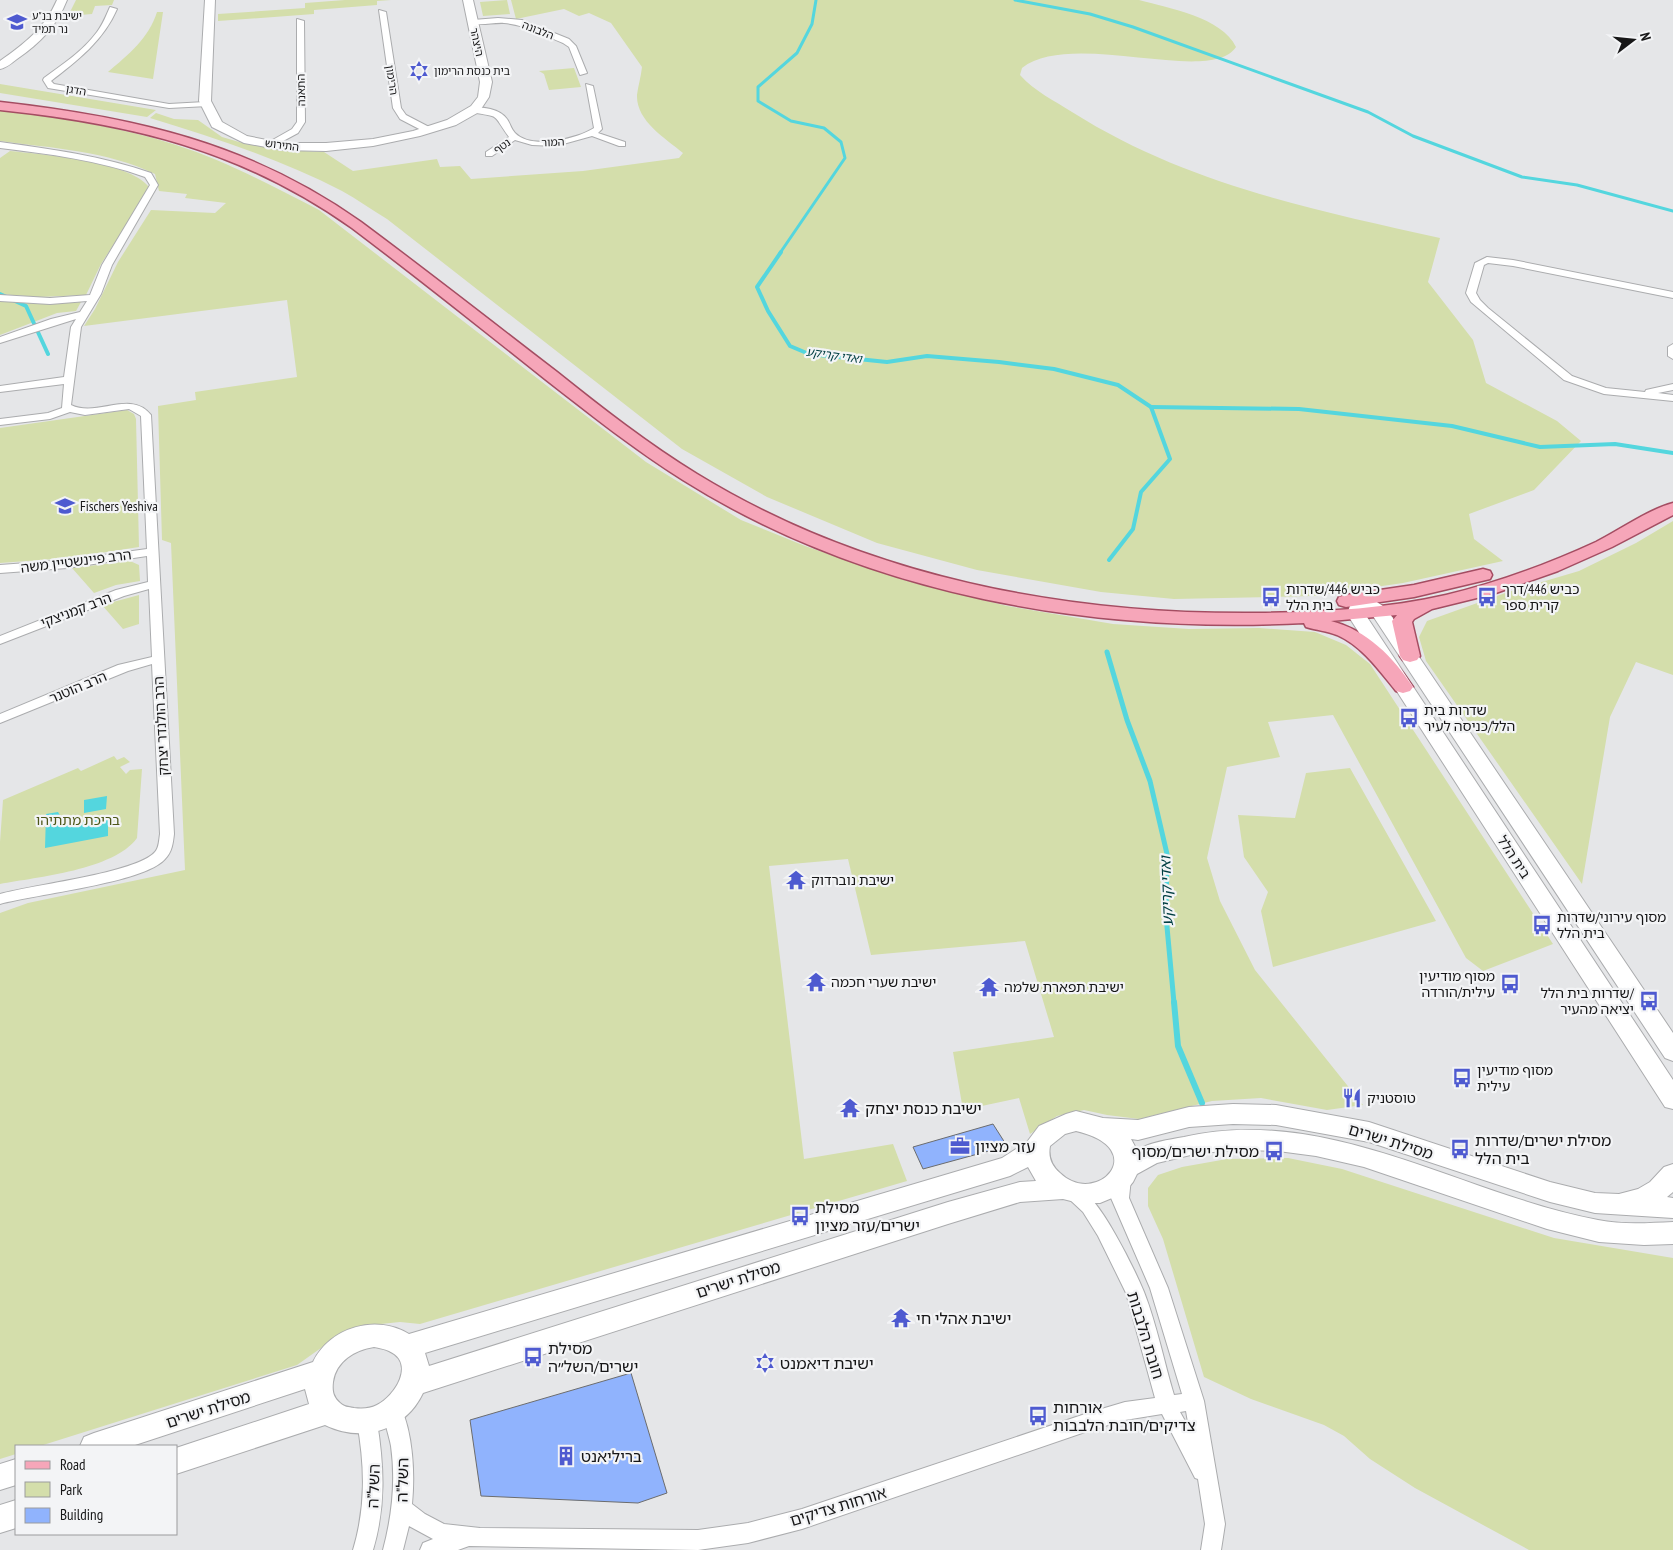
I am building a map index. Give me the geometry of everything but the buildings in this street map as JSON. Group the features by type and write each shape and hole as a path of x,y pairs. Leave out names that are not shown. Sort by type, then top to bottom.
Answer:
{"main road":[{"path":"0,102 97,114 182,134 238,153 288,175 326,197 377,231 632,427 705,476 810,529 884,557 1011,592 1134,608 1223,611 1293,606 1358,606 1380,612 1435,603"},
{"path":"0,106 91,118 176,137 231,156 300,188 368,234 630,436 696,481 802,535 918,576 1008,599 1134,616 1220,620 1269,618 1358,606 1447,584 1532,559 1590,536 1672,497"},
{"path":"1410,656 1402,626 1403,619 1414,611 1553,567 1606,544 1672,497"},
{"path":"1269,618 1314,623 1347,631 1372,649 1403,687"}],"street":[{"path":"0,57 22,41 36,27 43,17 50,0"},
{"path":"0,66 34,42 49,27 56,17 62,0"},
{"path":"205,104 210,0"},
{"name":"היצהר","path":"468,0 486,89 485,96 474,110"},
{"name":"הדגן","path":"113,9 99,36 82,53 47,80 48,84 164,106 205,104"},
{"name":"הרימון","path":"382,12 397,108 403,117 428,130"},
{"name":"הלבונה","path":"473,22 498,20 519,22 566,41 572,46 583,73"},
{"name":"התאנה","path":"272,144 294,131 301,122 300,21"},
{"path":"589,86 598,124 598,129 593,134 622,144"},
{"name":"התירוש","path":"205,104 208,115 220,128 243,138 272,144 312,148 348,147 385,142 428,130 474,110"},
{"path":"474,110 499,116 514,137"},
{"name":"המור","path":"514,137 532,142 559,143 571,142 593,134"},
{"name":"נטף","path":"489,154 514,137"},
{"path":"0,422 50,416 69,409 66,406 73,337 76,327 93,298 107,265 152,192 154,185 148,175 103,161 2,147"},
{"path":"1673,295 1513,263 1487,260 1480,263 1471,293 1484,310 1568,378 1604,392 1673,398"},
{"path":"0,298 50,301 93,298"},
{"path":"0,340 54,321 83,314"},
{"path":"1673,347 1673,356"},
{"path":"0,389 69,380"},
{"path":"1627,395 1673,387"},
{"name":"הרב הולנדר יצחק","path":"0,899 23,892 122,874 143,868 160,857 167,834 146,415 143,411 129,407 78,411 69,409"},
{"name":"הרב פיינשטיין משה","path":"0,569 67,564 152,552"},
{"name":"הרב קמניצקי","path":"0,640 120,593 154,584"},
{"name":"בית הלל","path":"1358,606 1403,687 1669,1094 1673,1115"},
{"name":"בית הלל","path":"1380,612 1673,1052"},
{"name":"הרב הוטנר","path":"0,719 123,668 158,659"},
{"name":"מסילת ישרים","path":"1104,1127 1138,1130 1189,1118 1233,1114 1276,1115 1369,1132 1550,1192 1595,1203 1673,1208"},
{"path":"1076,1120 1091,1122 1104,1127 1123,1144 1127,1156 1124,1172 1113,1187 1101,1192 1087,1194 1068,1191 1051,1182 1042,1171 1037,1160 1037,1148 1042,1137 1050,1129 1062,1123 1076,1120"},
{"name":"מסילת ישרים","path":"1124,1172 1151,1154 1199,1143 1239,1140 1278,1141 1316,1146 1364,1157 1547,1218 1590,1229 1644,1234 1673,1233"},
{"path":"407,1347 1010,1166 1037,1148"},
{"name":"חובת הלבבות","path":"1124,1172 1120,1198 1159,1288 1194,1401 1215,1524 1212,1550"},
{"path":"1595,1203 1635,1201 1650,1195 1666,1183 1673,1174"},
{"name":"מסילת ישרים","path":"414,1382 948,1213 1020,1192 1068,1191"},
{"name":"חובת הלבבות","path":"1068,1191 1089,1207 1104,1231 1135,1293 1167,1405 1209,1484"},
{"path":"374,1335 387,1336 398,1340 407,1347 416,1363 417,1373 403,1402 393,1411 381,1418 368,1422 352,1422 339,1418 328,1411 322,1403 318,1393 321,1371 327,1360 337,1350 361,1337 374,1335"},
{"name":"מסילת ישרים","path":"97,1445 321,1371"},
{"name":"אורחות צדיקים","path":"471,1536 698,1540 748,1533 864,1499 1125,1411 1194,1401"},
{"path":"178,1460 328,1411"},
{"name":"השל\"ה","path":"393,1411 401,1442 404,1464 402,1508 393,1550"},
{"name":"השל”ה","path":"363,1550 368,1535 375,1488 373,1450 368,1422"},
{"path":"0,1477 15,1472"},
{"path":"402,1508 418,1521 442,1533 471,1536"},
{"path":"0,1519 15,1514"},
{"path":"430,1550 471,1536"}],"green space":[{"path":"76,0 114,0 112,5 95,6 92,14 68,16"},
{"path":"345,0 391,0 377,1 377,5 314,10 314,14 218,21 218,14 305,8 305,3"},
{"path":"507,0 510,14 483,16 480,2"},
{"path":"511,0 1139,0 1193,15 1219,28 1236,47 1221,58 1199,61 1105,54 1073,54 1044,58 1022,68 1020,75 1045,95 1115,137 1159,158 1205,176 1297,204 1440,238 1428,282 1473,340 1486,383 1557,421 1581,441 1534,490 1469,514 1474,539 1503,561 1403,583 1313,596 1174,599 1101,592 977,570 877,543 767,497 682,449 387,219 353,197 319,179 272,159 150,118 156,113 174,119 198,120 222,137 246,144 283,150 324,152 353,171 437,159 440,167 460,166 471,179 583,171 679,158 683,153 660,135 641,113 637,95 642,67 611,23 589,13 579,16 564,9 516,19"},
{"path":"157,12 163,12 153,79 108,72 143,38"},
{"path":"574,68 581,87 549,90 544,74 539,71"},
{"path":"0,84 156,110 147,117 0,93"},
{"path":"0,110 67,120 154,138 195,151 266,183 319,210 646,462 741,520 805,546 904,580 1007,606 1113,624 1189,629 1259,628 1315,632 1346,645 1370,664 1553,944 1483,971 1466,958 1333,715 1268,722 1280,757 1227,767 1207,858 1220,901 1255,970 1363,1105 1327,1110 1261,1098 1212,1101 1139,1119 1084,1110 1057,1116 1030,1134 1019,1098 963,1110 953,1052 1054,1037 1025,941 871,955 848,859 769,866 804,1159 893,1144 907,1181 420,1324 400,1322 371,1325 345,1331 297,1365 43,1445 15,1445 15,1454 0,1459 0,913 28,903 185,870 171,543 162,540 158,406 196,400 195,392 297,377 287,300 84,326 95,309 118,262 151,210 215,213 226,203 185,198 187,194 159,191 155,174 118,160 59,148 0,141"},
{"path":"10,151 62,157 104,165 138,178 148,186 148,191 101,264 86,295 39,297 0,294 0,158"},
{"path":"0,301 43,304 81,302 76,311 57,313 0,335"},
{"path":"127,410 134,414 136,419 139,547 68,558 0,563 0,428"},
{"path":"1673,521 1673,675 1636,662 1610,717 1582,884 1426,661 1419,637 1427,621 1508,592 1579,571 1636,543"},
{"path":"130,561 139,565 140,581 116,585 94,593 72,568"},
{"path":"139,595 139,624 123,629 102,605"},
{"name":"בריכת מתתיהו","path":"114,756 117,760 124,757 130,762 120,767 126,774 130,770 142,769 137,838 126,849 111,858 93,865 54,875 0,884 3,800 78,768 81,771"},
{"path":"1350,768 1436,921 1273,967 1261,911 1268,892 1244,857 1238,815 1295,818 1306,773"},
{"path":"1288,1158 1342,1169 1554,1238 1673,1258 1673,1550 1529,1550 1415,1488 1370,1459 1344,1436 1324,1425 1251,1399 1204,1377 1163,1239 1148,1206 1148,1188 1158,1175 1182,1167 1227,1159"}],"water":[{"path":"107,796 106,809 84,813 84,800"},
{"path":"58,812 62,818 74,823 108,817 108,836 45,848 46,814"}],"waterway":[{"name":"ואדי קריקע","path":"780,253 845,158 841,142 824,128 791,121 758,101 758,87 797,53 812,24 816,0"},
{"path":"1015,0 1090,14 1133,27 1368,112 1413,136 1522,177 1577,185 1673,211"},
{"name":"ואדי קריקע","path":"781,252 757,287 768,311 790,346 809,354 887,362 927,356 1054,369 1118,385 1151,407"},
{"path":"0,294 26,306 48,354"},
{"name":"ואדי קריקע","path":"1109,560 1133,529 1141,492 1170,459 1151,407"},
{"path":"1151,407 1299,409 1452,426 1540,447 1615,444 1673,453"},
{"name":"ואדי קריקע","path":"1107,652 1127,720 1150,781 1167,854 1166,916 1174,1003"},
{"name":"ואדי קריקע","path":"1174,1002 1178,1046 1202,1103"}],"place":[{"name":"ישיבת בנ\"ע נר תמיד","path":"17,22"},
{"name":"בית כנסת הרימון","path":"419,71"},
{"name":"Fischers Yeshiva","path":"65,506"},
{"name":"כביש 446/שדרות בית הלל","path":"1271,597"},
{"name":"כביש 446/דרך קרית ספר","path":"1487,597"},
{"name":"שדרות בית הלל/כניסה לעיר","path":"1409,718"},
{"name":"ישיבת נוברדוק","path":"796,880"},
{"name":"מסוף עירוני/שדרות בית הלל","path":"1542,925"},
{"name":"ישיבת שערי חכמה","path":"816,982"},
{"name":"מסוף מודיעין עילית/הורדה","path":"1510,984"},
{"name":"ישיבת תפארת שלמה","path":"989,987"},
{"name":"שדרות בית הלל/ יציאה מהעיר","path":"1649,1001"},
{"name":"מסוף מודיעין עילית","path":"1462,1078"},
{"name":"טוסטניק","path":"1352,1098"},
{"name":"ישיבת כנסת יצחק","path":"850,1108"},
{"name":"עזר מציון","path":"960,1146"},
{"name":"מסילת ישרים/שדרות בית הלל","path":"1460,1149"},
{"name":"מסילת ישרים/מסוף","path":"1274,1151"},
{"name":"מסילת ישרים/עזר מציון","path":"800,1216"},
{"name":"ישיבת אהלי חי","path":"901,1318"},
{"name":"מסילת ישרים/השל״ה","path":"533,1357"},
{"name":"ישיבת דיאמנט","path":"765,1363"},
{"name":"אורחות צדיקים/חובת הלבבות","path":"1038,1416"},
{"name":"בריליאנט","path":"566,1456"}]}
